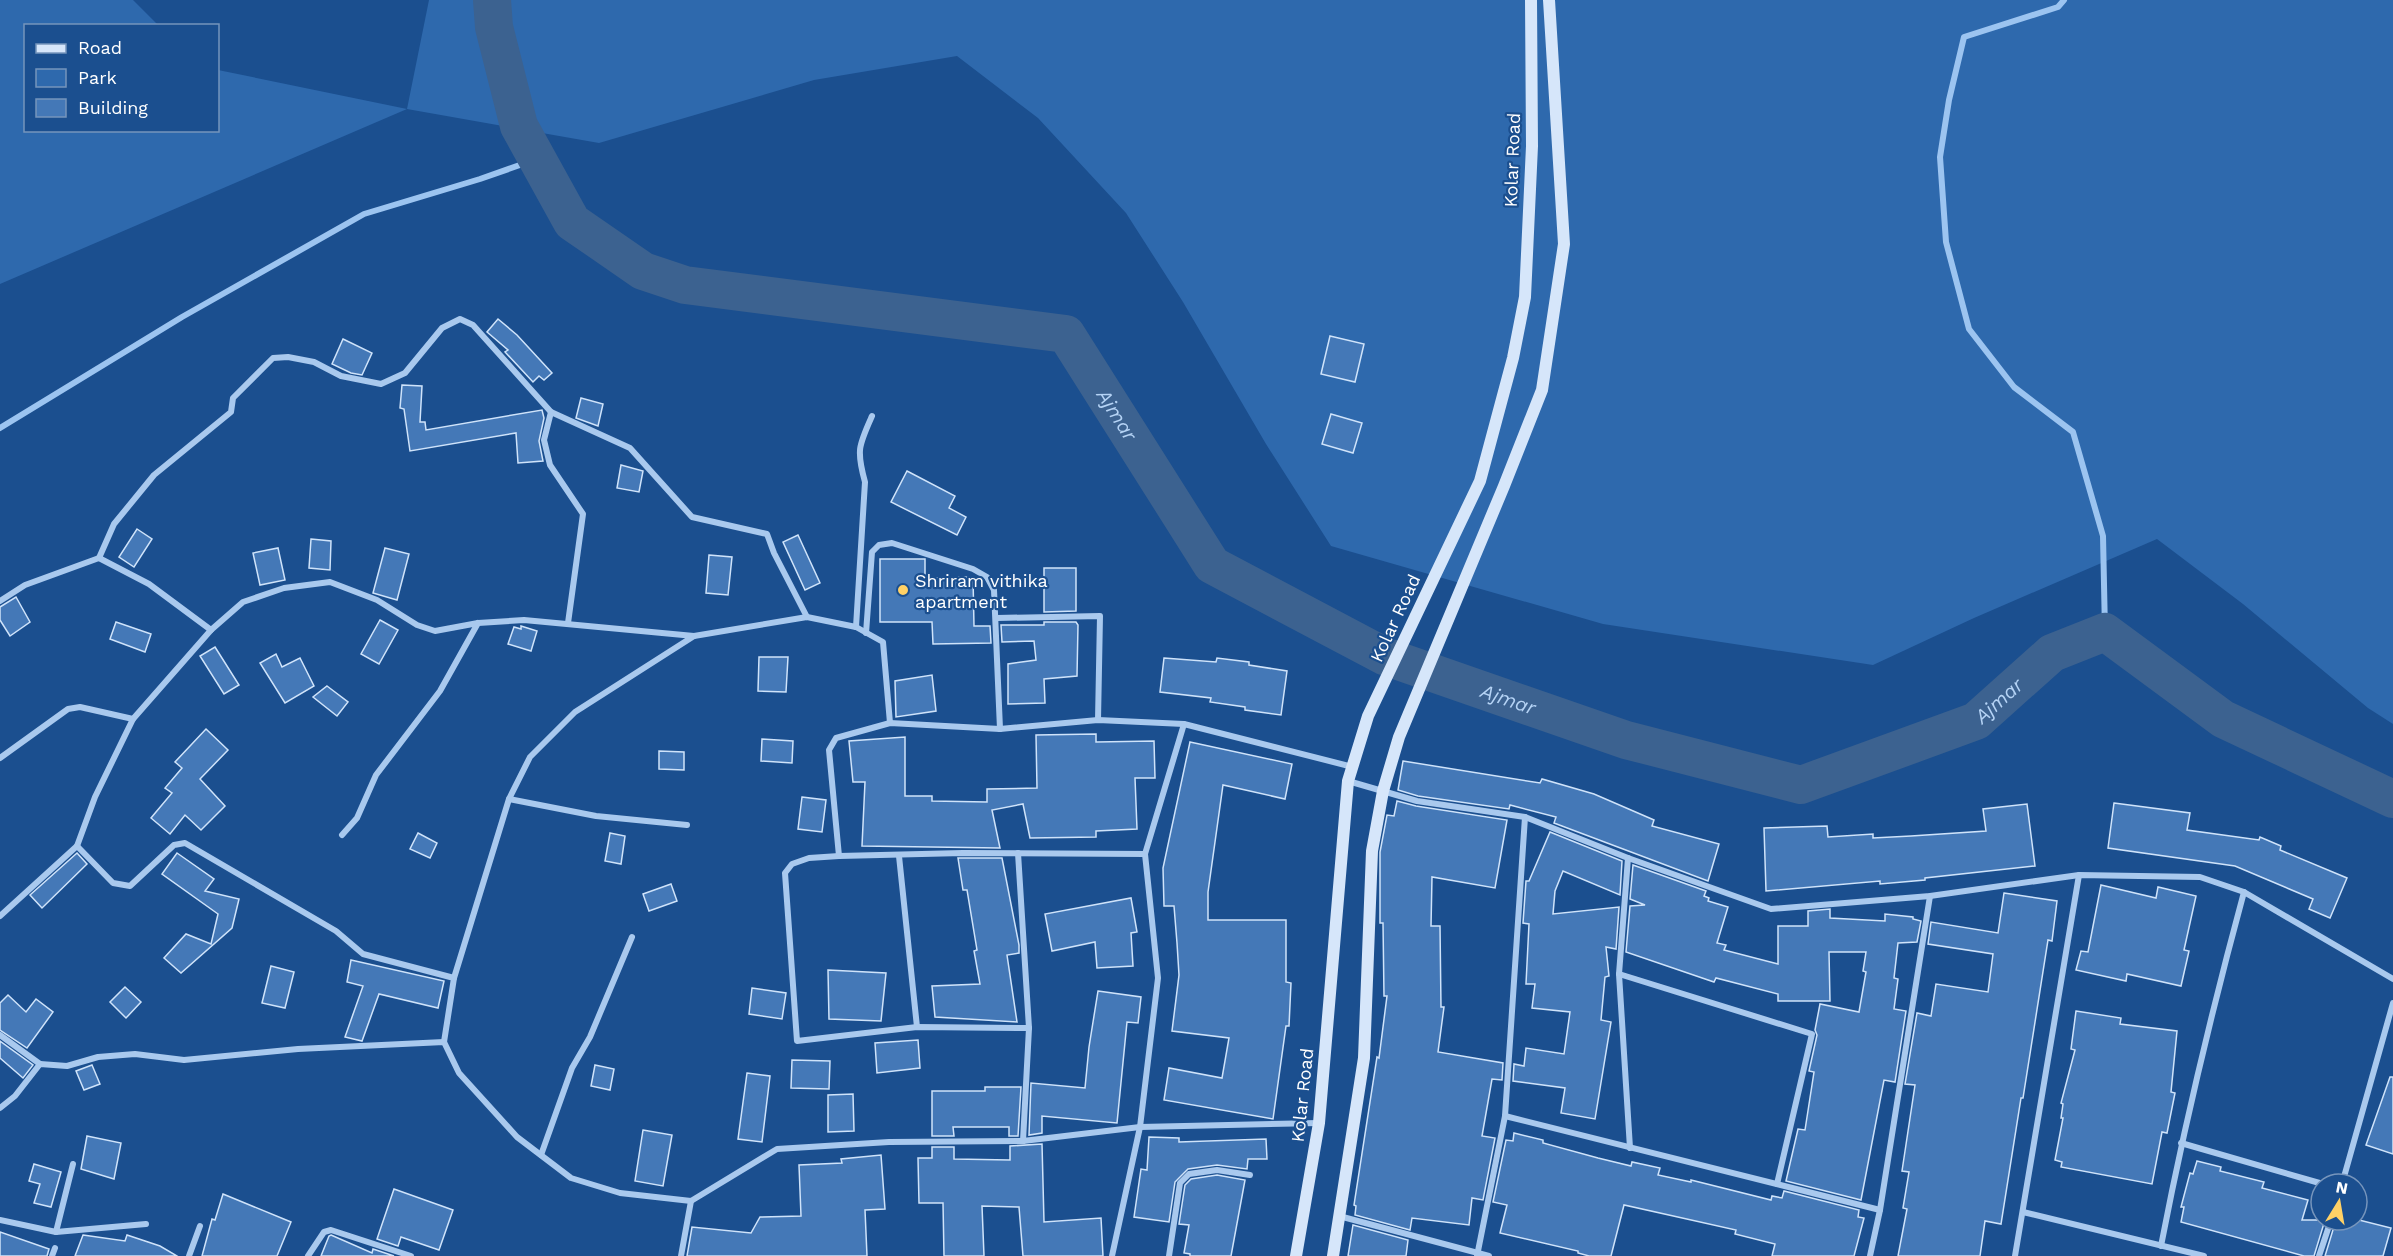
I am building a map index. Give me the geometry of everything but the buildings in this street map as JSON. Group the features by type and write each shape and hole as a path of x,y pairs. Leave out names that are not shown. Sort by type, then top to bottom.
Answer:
{"main road":[{"name":"Kolar Road","path":"1296,1256 1319,1123 1348,781 1368,716 1480,481 1514,358 1525,297 1532,146 1531,0"},
{"path":"1333,1256 1364,1058 1372,851 1383,791 1399,738 1542,390 1564,244 1549,0"}],"street":[{"path":"0,601 25,585 99,558 114,524 154,475 231,411 233,398 273,358 288,357 314,362 341,376 381,384 405,373 442,328 460,319 473,325 551,412 630,448 692,517 767,534 774,553 807,617"},
{"path":"551,412 544,440 549,465 583,514 568,623"},
{"path":"856,627 864,482 859,462 859,444 872,416"},
{"path":"866,633 872,552 879,545 892,543 973,569 987,577 994,590 997,618 1000,729"},
{"path":"99,558 149,584 211,630"},
{"path":"0,916 77,846 95,797 132,719 211,630 243,602 284,588 330,582 377,600 417,626 435,631 478,623 524,620 694,636 807,617 856,627 883,642 890,723"},
{"path":"997,618 1100,616 1098,720"},
{"path":"342,835 357,818 376,775 440,691 478,623"},
{"path":"694,636 575,712 530,757 509,799 454,978 444,1042 459,1073 517,1137 571,1178 620,1193 691,1201 777,1149 889,1142 1023,1141 1140,1127 1319,1123"},
{"path":"0,758 68,709 80,707 132,719"},
{"path":"839,856 829,750 831,743 836,738 890,723 1000,729 1098,720 1184,724 1354,767"},
{"path":"1112,1256 1140,1127 1158,978 1145,854 1184,724"},
{"path":"1348,781 1417,801 1525,817 1628,858 1771,909 1930,896 2079,874 2200,877 2244,892 2393,979"},
{"path":"509,799 596,816 687,825"},
{"path":"1477,1254 1505,1116 1525,817"},
{"path":"77,846 113,883 130,886 174,845 184,843 336,931 363,954 454,978"},
{"path":"1029,1028 917,1027 797,1041 785,873 792,864 809,858 839,856 1018,853 1145,854"},
{"path":"1018,853 1029,1028 1023,1141"},
{"path":"900,856 917,1027"},
{"path":"1628,858 1619,974 1630,1148"},
{"path":"2015,1256 2079,874"},
{"path":"2161,1246 2181,1143 2213,1007 2244,892"},
{"path":"1870,1256 1880,1210 1930,896"},
{"path":"541,1155 572,1068 590,1037 632,937"},
{"path":"1619,974 1812,1034 1777,1184"},
{"path":"2345,1172 2393,1004"},
{"path":"0,1035 40,1064 67,1066 98,1057 135,1054 184,1060 298,1049 444,1042"},
{"path":"0,1108 15,1096 40,1064"},
{"path":"1505,1116 1880,1210"},
{"path":"2181,1143 2309,1180"},
{"path":"56,1232 73,1164"},
{"path":"1169,1256 1180,1183 1189,1174 1217,1170 1250,1175"},
{"path":"681,1256 691,1201"},
{"path":"2023,1212 2204,1256"},
{"path":"1339,1216 1489,1256"},
{"path":"0,1220 56,1232 146,1224"},
{"path":"189,1256 200,1226"},
{"path":"308,1256 324,1232 332,1230 411,1256"},
{"path":"2319,1256 2327,1232"},
{"path":"52,1256 55,1248"}],"green space":[{"path":"0,0 133,0 157,24 24,24 24,132 219,132 219,70 407,109 0,284"},
{"path":"429,0 2393,0 2393,724 2368,708 2243,604 2157,539 1974,618 1873,665 1603,624 1331,546 1266,444 1183,302 1126,213 1038,118 957,56 814,80 599,143 407,109"}],"waterway":[{"name":"Ajmar","path":"492,0 494,27 519,126 572,222 643,271 685,285 1066,334 1212,565 1384,656 1626,740 1801,785 1976,721 2052,653 2105,632 2223,719 2393,799"},
{"path":"2064,0 2058,7 1964,37 1949,100 1940,157 1946,242 1969,329 2014,387 2073,432 2103,536 2105,632"},
{"path":"0,428 182,317 364,214 537,159"}],"place":[{"name":"Shriram vithika apartment","path":"903,590"}]}
